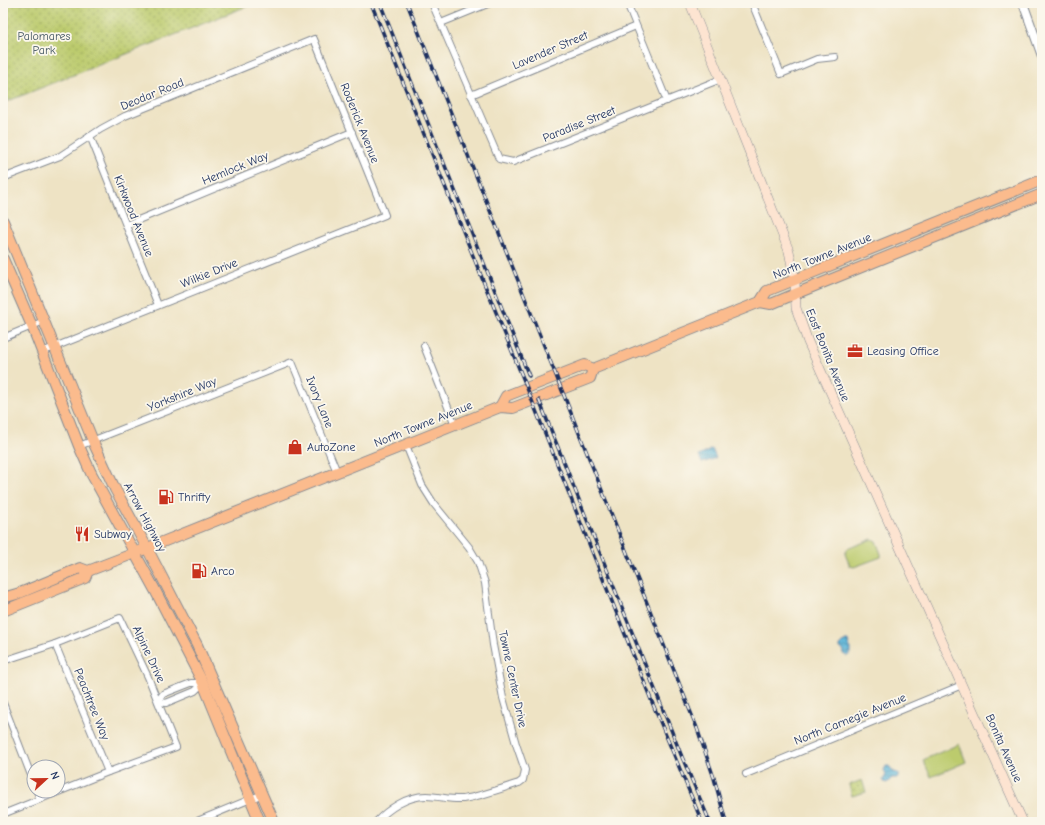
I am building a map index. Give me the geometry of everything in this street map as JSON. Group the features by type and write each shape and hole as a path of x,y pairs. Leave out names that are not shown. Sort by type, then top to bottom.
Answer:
{"main road":[{"name":"East Bonita Avenue","path":"690,3 790,251 796,308 810,347 962,685"},
{"name":"North Towne Avenue","path":"500,407 506,396 584,366 593,369 760,302 768,291 1042,180"},
{"path":"760,302 771,304 1042,194"},
{"name":"Arrow Highway","path":"3,221 93,441 115,489 197,645 274,822"},
{"path":"3,259 32,326 91,473 203,683 260,822"},
{"name":"North Towne Avenue","path":"3,598 20,593 80,568 88,570 135,553 500,407 513,408 590,378 593,369"},
{"name":"North Towne Avenue","path":"3,611 85,578 88,570"},
{"name":"Bonita Avenue","path":"962,685 1023,822"}],"street":[{"path":"432,3 471,95"},
{"path":"441,23 490,3"},
{"path":"627,3 667,101"},
{"path":"752,3 780,74 817,59 836,57"},
{"path":"1023,3 1042,55"},
{"name":"Lavender Street","path":"471,95 636,26"},
{"name":"Roderick Avenue","path":"314,39 385,215"},
{"name":"Deodar Road","path":"3,178 60,156 90,136 125,116 314,39"},
{"name":"Paradise Street","path":"471,95 499,159 513,162 721,79"},
{"name":"Hemlock Way","path":"126,225 352,132"},
{"name":"Kirkwood Avenue","path":"90,136 158,305"},
{"name":"Wilkie Drive","path":"42,352 385,215"},
{"path":"3,338 44,321"},
{"path":"424,346 455,425"},
{"name":"Yorkshire Way","path":"79,446 292,362"},
{"name":"Ivory Lane","path":"292,362 337,472"},
{"name":"Towne Center Drive","path":"376,822 393,806 411,799 426,796 456,799 477,796 519,783 523,780 525,770 512,732 503,698 493,645 486,583 478,562 469,547 434,504 422,485 406,445"},
{"name":"Alpine Drive","path":"55,644 120,618 158,700 176,747 108,772"},
{"path":"3,661 55,644"},
{"name":"Peachtree Way","path":"55,644 108,772"},
{"name":"Alpine Drive","path":"158,700 163,694 191,683 203,683"},
{"name":"Alpine Drive","path":"158,700 166,703 195,691 203,683"},
{"name":"North Carnegie Avenue","path":"746,774 962,685"},
{"path":"3,703 26,762"},
{"path":"66,789 108,772"},
{"path":"195,822 263,794"},
{"path":"3,814 40,799"}],"green space":[{"name":"Palomares Park","path":"3,3 255,3 3,103"},
{"path":"872,539 876,541 881,557 854,567 850,566 845,554 847,549"},
{"path":"959,744 966,762 931,777 923,760"},
{"path":"862,780 866,792 852,796 849,785"}],"water":[{"path":"712,449 716,458 702,463 699,456"},
{"path":"845,641 848,641 850,647 850,654 847,656 843,654 844,650 840,648"},
{"path":"886,766 889,766 894,772 898,773 898,778 892,778 887,783 883,780 886,775 884,770"}],"railway":[{"path":"371,3 652,702 702,822"},
{"path":"380,3 529,376"},
{"path":"407,3 697,728 714,778 726,822"},
{"path":"539,400 682,757 710,822"}],"place":[{"name":"Leasing Office","path":"855,351"},
{"name":"AutoZone","path":"295,447"},
{"name":"Thrifty","path":"166,497"},
{"name":"Subway","path":"82,534"},
{"name":"Arco","path":"199,571"}]}
